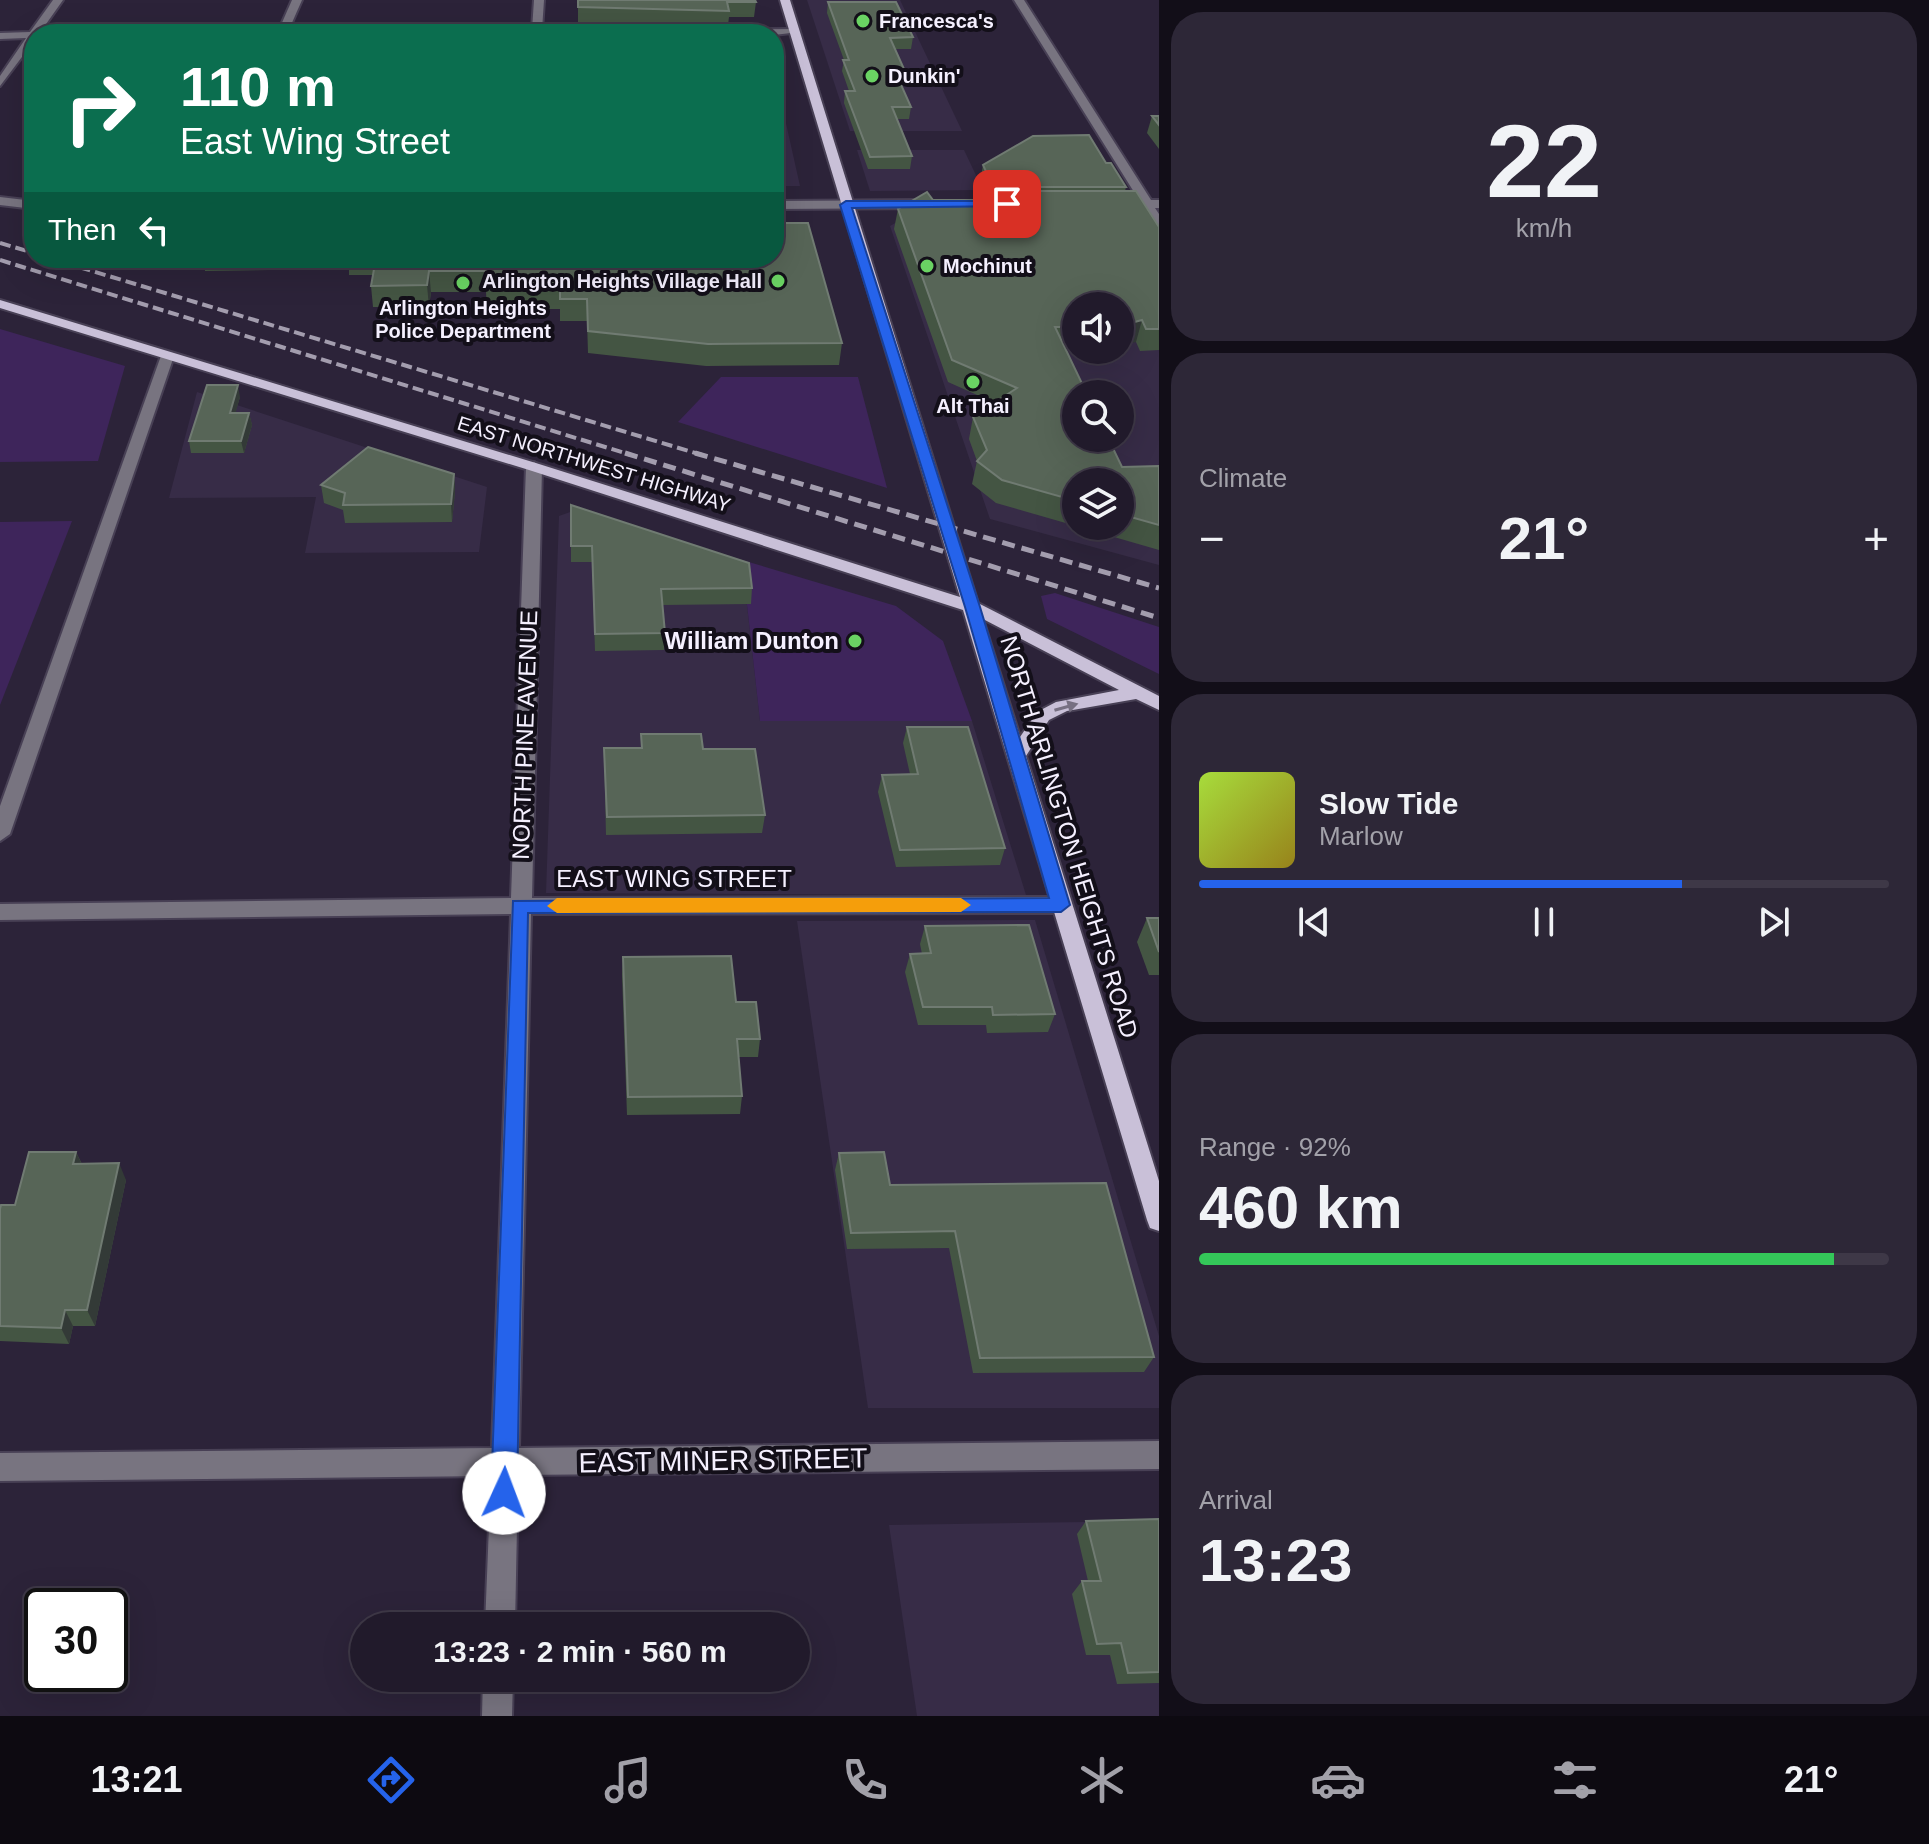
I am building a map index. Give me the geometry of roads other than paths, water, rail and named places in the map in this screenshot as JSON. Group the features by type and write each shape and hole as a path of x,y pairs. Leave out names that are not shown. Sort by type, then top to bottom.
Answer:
{"main road":[{"name":"NORTH ARLINGTON HEIGHTS ROAD","path":"785,0 1159,1220"},
{"name":"EAST NORTHWEST HIGHWAY","path":"0,304 534,467 973,607 1159,704"},
{"path":"1016,757 1043,716 1062,706 1138,693"}],"street":[{"path":"42,24 58,0"},
{"path":"286,24 297,0"},
{"path":"538,24 539,0"},
{"path":"1019,0 1153,204 1159,223"},
{"path":"784,32 794,32"},
{"path":"0,36 24,35"},
{"path":"0,83 24,49"},
{"path":"0,201 24,204"},
{"path":"784,205 947,204"},
{"path":"1101,204 1153,204"},
{"path":"0,834 167,356"},
{"name":"NORTH PINE AVENUE","path":"500,1612 534,467"},
{"name":"EAST WING STREET","path":"0,912 519,906 1061,905"},
{"name":"EAST MINER STREET","path":"0,1467 1159,1455"},
{"path":"497,1716 498,1692"}],"railway":[{"path":"0,243 24,250"},
{"path":"0,260 24,267"},
{"path":"26,268 631,455"},
{"path":"82,268 702,455"},
{"path":"625,453 1159,618"},
{"path":"695,453 1159,588"}],"place":[{"name":"Francesca's","path":"863,21"},
{"name":"Dunkin'","path":"872,76"},
{"name":"Mochinut","path":"927,266"},
{"name":"Arlington Heights Village Hall","path":"778,281"},
{"name":"Arlington Heights Police Department","path":"463,283"},
{"name":"Alt Thai","path":"973,382"},
{"name":"William Dunton","path":"855,641"}]}
